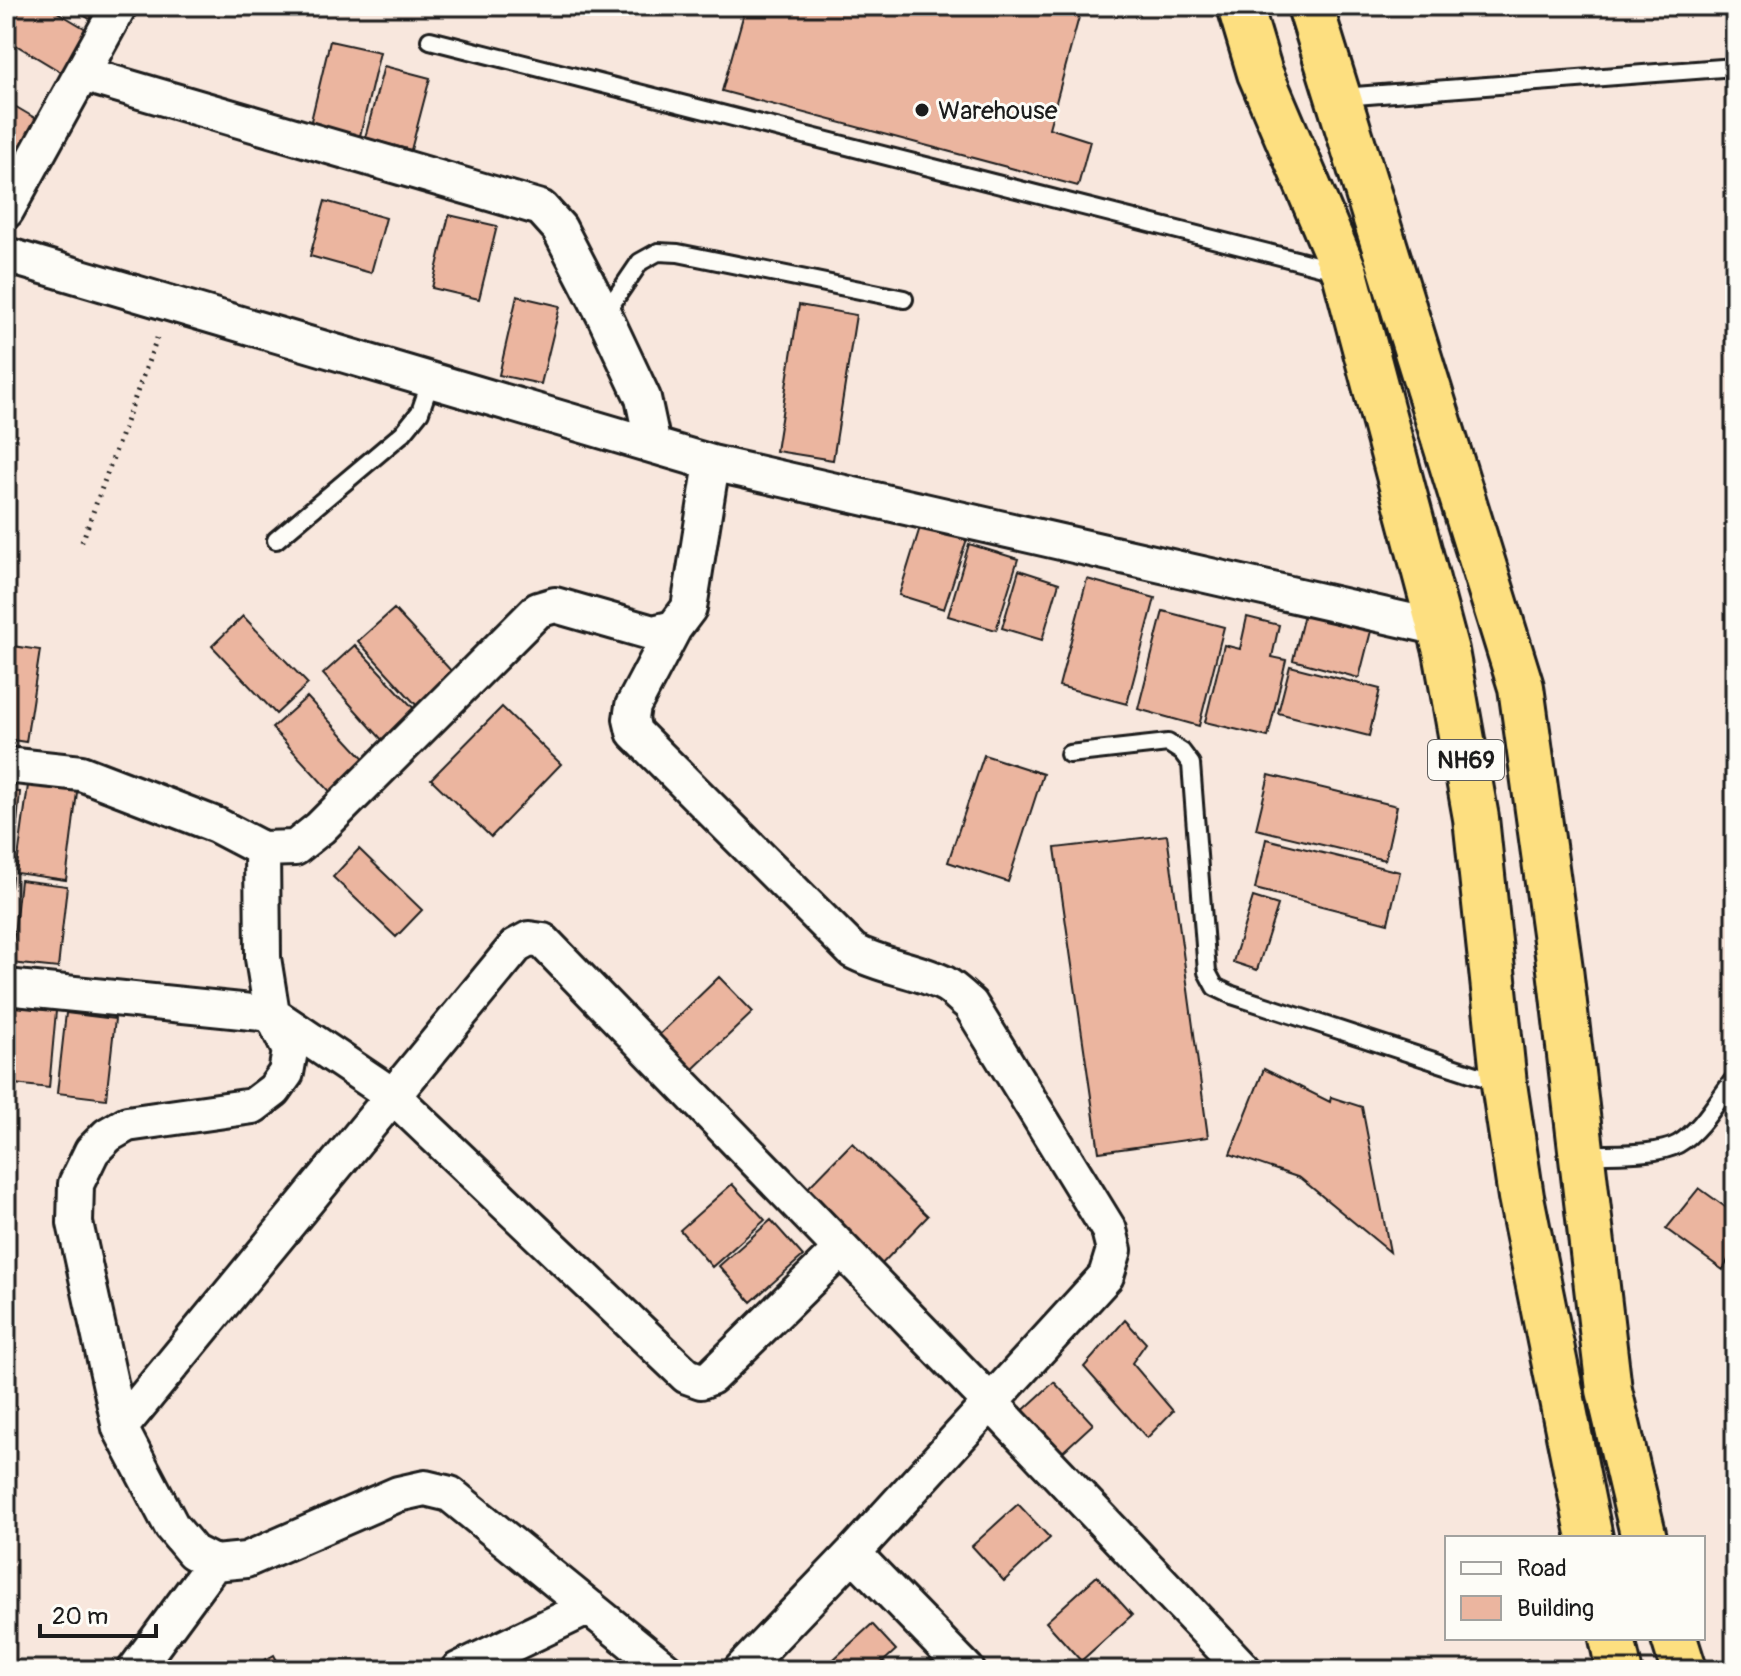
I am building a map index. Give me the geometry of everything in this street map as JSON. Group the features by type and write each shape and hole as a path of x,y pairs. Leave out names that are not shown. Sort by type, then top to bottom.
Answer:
{"highway":[{"name":"NH69","path":"1240,6 1260,73 1345,273 1440,628 1476,818 1504,1084 1521,1197 1590,1536"},
{"name":"NH69","path":"1310,6 1521,687 1548,870 1609,1390 1644,1536"},
{"path":"1612,1640 1619,1670"},
{"path":"1675,1640 1684,1670"}],"street":[{"path":"6,211 119,6"},
{"path":"82,74 541,208 559,228 604,315 643,398 653,445"},
{"path":"6,255 712,463 1440,628"},
{"path":"712,463 689,608 674,628 633,706 631,719 634,732 853,951 874,962 921,974 948,985 970,1004 1109,1230 1114,1250 1106,1276 853,1553 741,1670"},
{"path":"6,765 81,773 216,825 262,849 295,848 320,828 538,610 555,605 653,633 674,628"},
{"path":"262,849 263,958 272,1014 290,1051 286,1073 274,1090 253,1106 127,1124 108,1135 92,1151 76,1184 75,1223 120,1428 172,1527 193,1552 214,1563 246,1560 398,1494 425,1488 450,1494 666,1670"},
{"path":"120,1428 516,946 529,939 543,941 990,1402 1244,1670"},
{"path":"6,987 272,1014 392,1095 687,1376 701,1381 711,1377 841,1249"},
{"path":"853,1553 967,1670"},
{"path":"135,1670 214,1563"},
{"path":"458,1670 589,1607"}],"lane":[{"path":"430,40 1345,273"},
{"path":"1337,97 1735,67"},
{"path":"604,315 640,262 658,252 678,253 904,299"},
{"path":"276,540 403,433 420,412 431,380"},
{"path":"1069,754 1168,743 1182,752 1191,764 1207,972 1215,987 1504,1084"},
{"path":"1580,1155 1676,1146 1692,1133 1735,1078"}],"path":[{"path":"82,542 170,303"}],"building":[{"path":"6,6 47,6 96,35 71,78 6,39"},
{"path":"68,6 104,6 95,22"},
{"name":"Warehouse","path":"746,6 1082,6 1049,128 1090,141 1078,186 722,91"},
{"path":"330,41 380,52 360,136 310,125"},
{"path":"384,66 430,78 411,150 365,138"},
{"path":"6,101 45,124 16,173 6,167"},
{"path":"325,201 386,218 371,273 310,256"},
{"path":"449,215 497,226 479,299 432,288"},
{"path":"517,296 560,306 541,384 499,375"},
{"path":"799,305 856,315 833,460 776,451"},
{"path":"921,524 967,539 944,609 899,595"},
{"path":"969,544 1018,559 996,630 948,616"},
{"path":"1019,570 1059,583 1042,640 1002,628"},
{"path":"1087,579 1155,598 1127,704 1059,686"},
{"path":"394,609 454,674 418,707 358,641"},
{"path":"1305,610 1372,627 1359,678 1293,660"},
{"path":"1163,611 1224,627 1199,726 1138,709"},
{"path":"243,616 308,684 276,714 212,646"},
{"path":"1247,617 1279,625 1272,657 1286,660 1268,737 1205,722 1224,645 1240,649"},
{"path":"6,645 40,650 26,742 6,739"},
{"path":"355,645 417,712 384,742 323,674"},
{"path":"1290,666 1380,689 1369,736 1278,713"},
{"path":"307,697 370,765 335,797 272,728"},
{"path":"502,707 561,764 491,837 431,779"},
{"path":"984,755 1043,774 1008,882 948,862"},
{"path":"1269,775 1397,806 1385,860 1256,829"},
{"path":"29,778 78,784 66,880 16,873"},
{"path":"6,791 20,792 11,887 6,886"},
{"path":"1167,835 1208,1137 1099,1152 1055,848"},
{"path":"1266,839 1400,872 1388,923 1255,889"},
{"path":"359,849 422,910 396,937 333,877"},
{"path":"20,880 67,886 58,968 11,963"},
{"path":"1253,897 1278,905 1257,970 1233,962"},
{"path":"719,977 753,1012 692,1070 659,1035"},
{"path":"12,1006 56,1011 49,1088 6,1083"},
{"path":"66,1013 115,1019 106,1099 57,1093"},
{"path":"1264,1069 1330,1102 1331,1097 1362,1107 1390,1252 1300,1178 1230,1154"},
{"path":"852,1143 928,1216 875,1271 799,1197"},
{"path":"732,1184 765,1220 712,1267 680,1230"},
{"path":"1699,1188 1735,1214 1735,1246 1723,1270 1666,1229"},
{"path":"771,1220 803,1256 751,1302 719,1266"},
{"path":"1125,1320 1146,1343 1132,1363 1173,1411 1147,1438 1084,1367"},
{"path":"1054,1382 1093,1424 1056,1458 1017,1416"},
{"path":"1018,1504 1050,1538 1004,1581 972,1546"},
{"path":"1097,1576 1132,1615 1081,1661 1046,1622"},
{"path":"872,1624 896,1650 874,1670 822,1670"},
{"path":"274,1655 282,1670 246,1670"},
{"path":"1528,1659 1532,1670 1503,1670"}],"place":[{"name":"Warehouse","path":"922,110"}]}
